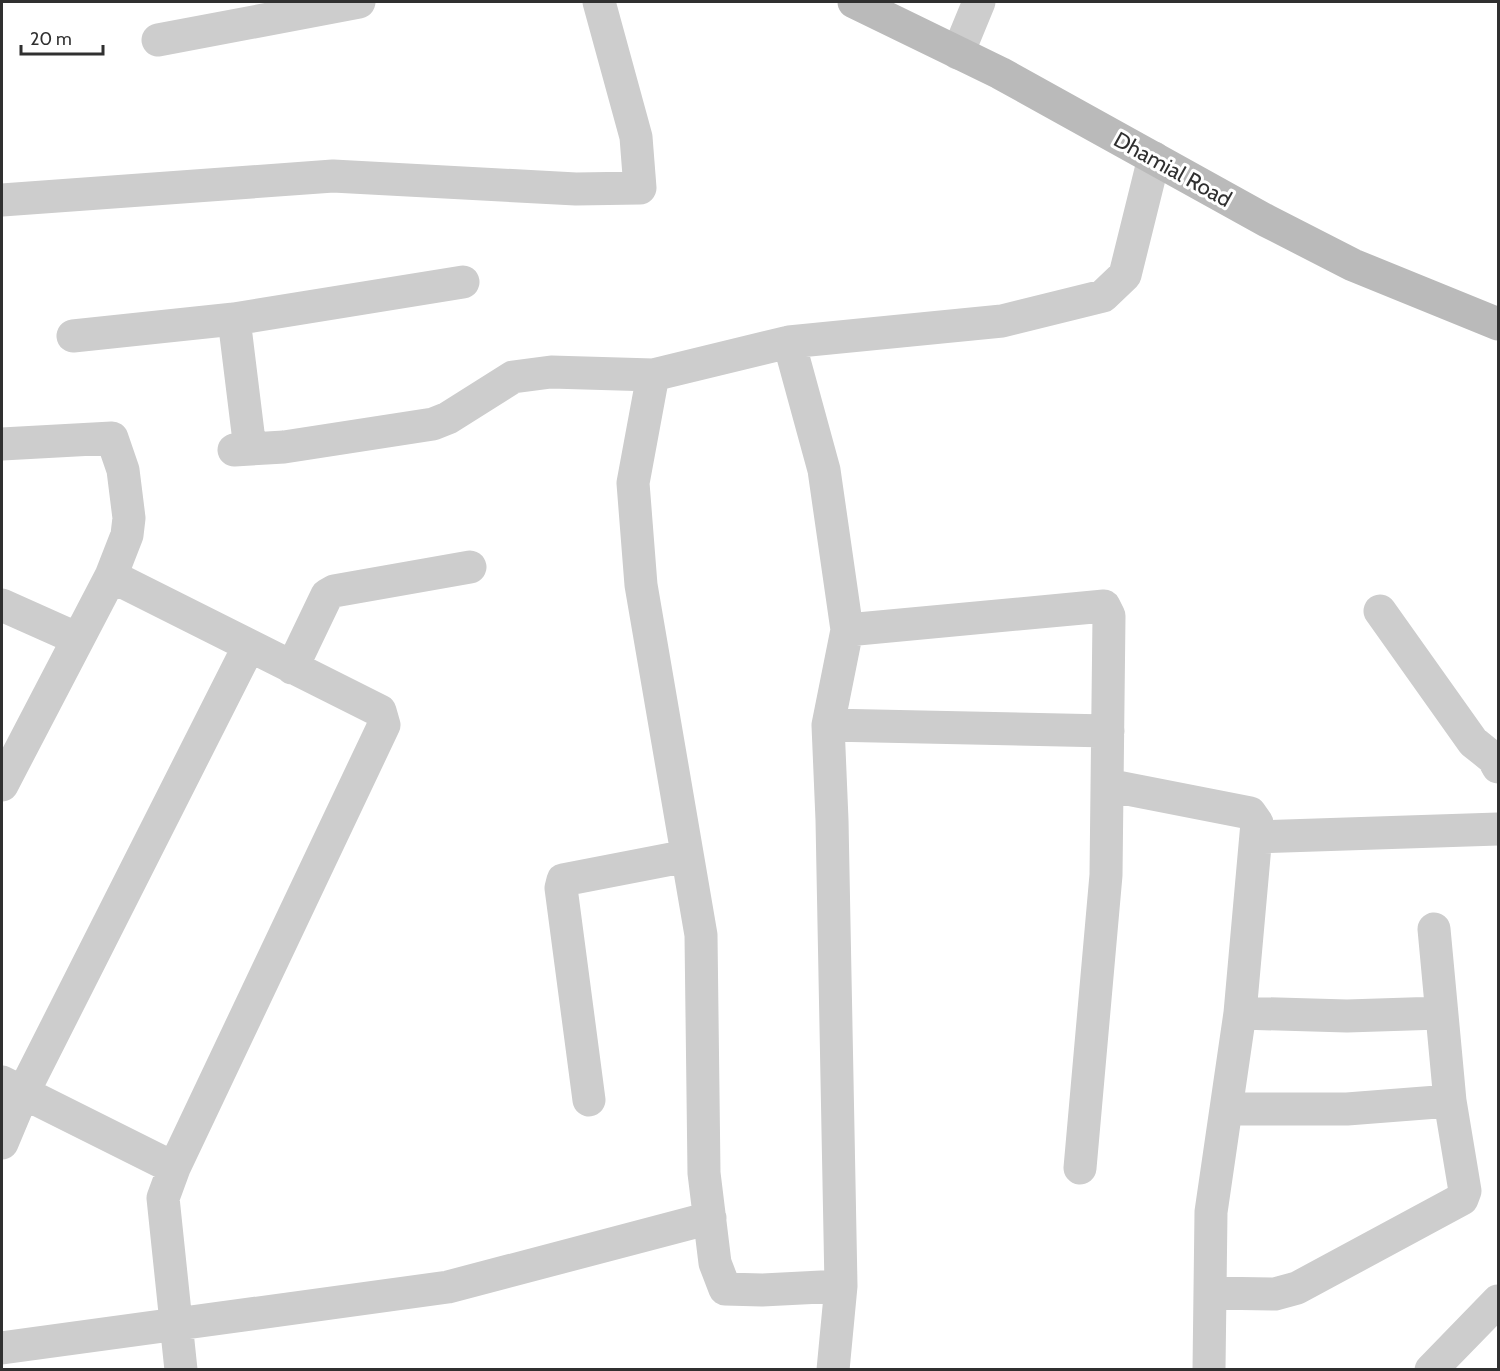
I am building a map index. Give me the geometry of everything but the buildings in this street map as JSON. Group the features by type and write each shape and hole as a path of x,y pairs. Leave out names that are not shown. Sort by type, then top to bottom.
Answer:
{"main road":[{"name":"Dhamial Road","path":"854,2 958,53 1353,265 1498,324"}],"street":[{"path":"158,40 359,2"},
{"path":"2,200 333,176 576,189 640,188 636,137 599,2"},
{"path":"958,53 979,2"},
{"path":"234,319 242,449 284,447 433,424 448,418 513,377 551,372 653,375 789,342 1002,321 1103,296 1125,275 1154,158"},
{"path":"73,336 234,319 463,282"},
{"path":"789,342 824,470 841,574 847,630 828,725 833,831 841,1286 833,1370"},
{"path":"653,375 633,483 641,585 701,935 704,1173 715,1263 725,1288 762,1290 841,1286"},
{"path":"2,444 112,438 123,470 129,518 127,535 111,576 2,785"},
{"path":"292,668 327,596 334,591 470,567"},
{"path":"111,576 380,711 384,725 174,1168 163,1198 181,1370"},
{"path":"2,605 78,639"},
{"path":"847,630 1104,606 1109,616 1106,875 1080,1168"},
{"path":"1380,611 1473,742 1493,758 1498,767"},
{"path":"2,1143 12,1088 249,645"},
{"path":"828,725 1108,731"},
{"path":"1107,784 1250,813 1257,823 1240,1013 1211,1212 1209,1370"},
{"path":"1256,837 1498,829"},
{"path":"589,1100 561,888 563,880 687,856"},
{"path":"1210,1293 1275,1294 1297,1288 1462,1199 1465,1191 1450,1101 1440,1013 1434,929"},
{"path":"1240,1013 1347,1016 1440,1013"},
{"path":"12,1088 174,1168"},
{"path":"1226,1109 1347,1109 1450,1101"},
{"path":"2,1348 448,1287 710,1218"},
{"path":"1431,1370 1486,1317 1498,1301"}]}
